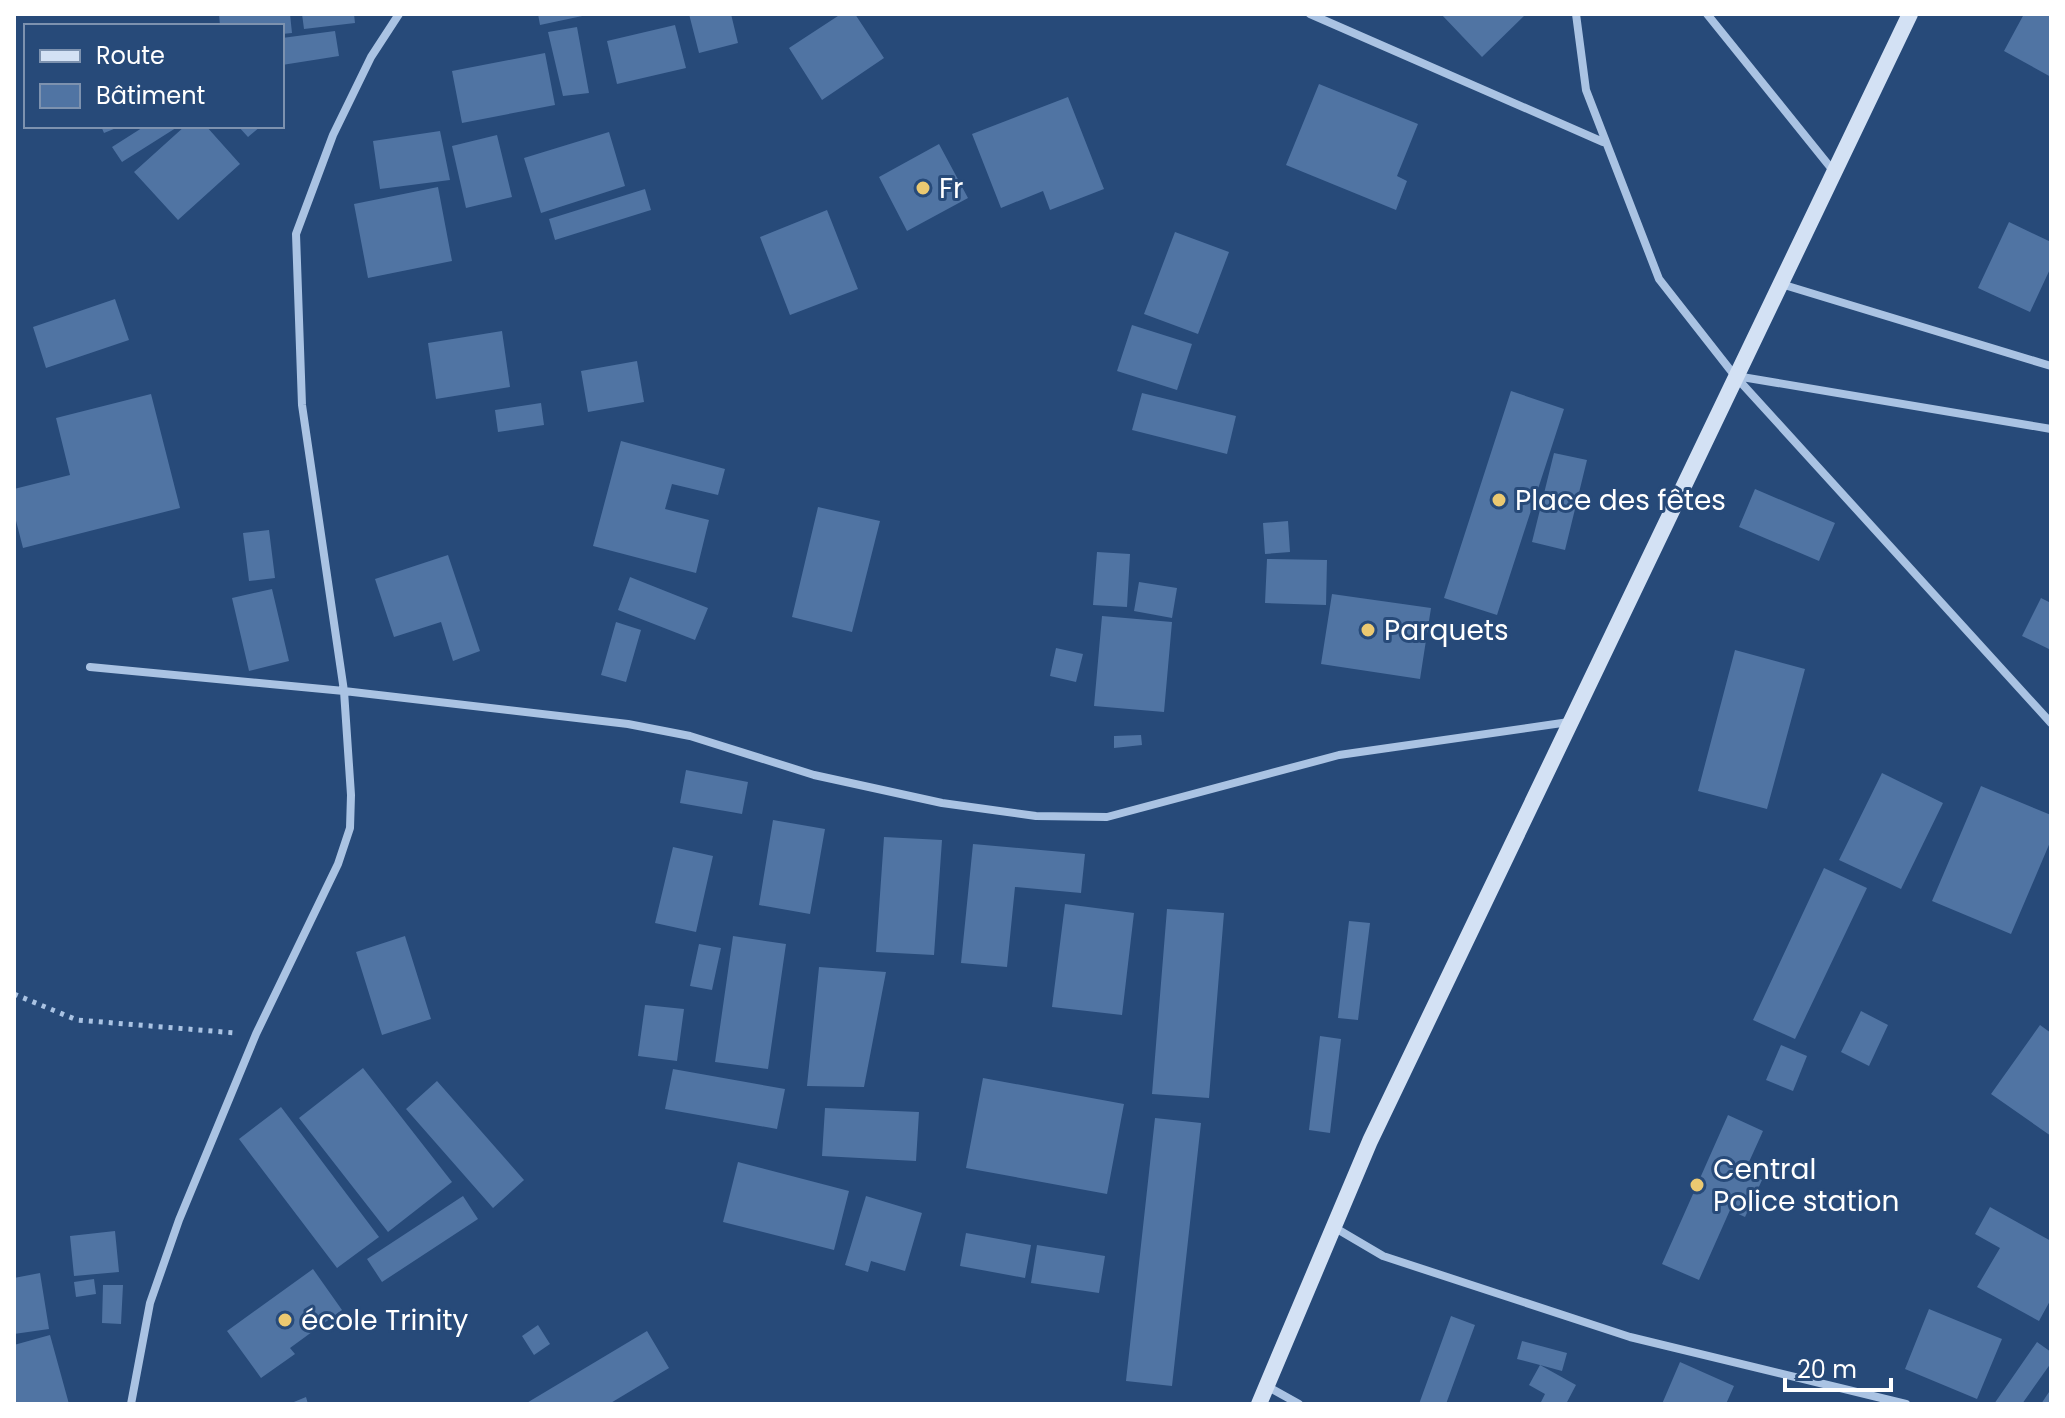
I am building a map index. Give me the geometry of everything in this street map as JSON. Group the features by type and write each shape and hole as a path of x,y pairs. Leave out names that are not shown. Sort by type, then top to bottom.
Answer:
{"street":[{"path":"131,1404 150,1303 179,1220 256,1034 320,906 350,828 344,691 302,405 296,234 333,135 371,57 399,14"},
{"path":"1310,14 1603,142"},
{"path":"1576,14 1586,90 1603,142 1659,279 1735,376 2051,723"},
{"path":"1707,14 1836,173"},
{"path":"1259,1404 1264,1385 1331,1225 1910,14"},
{"path":"1781,284 2051,366"},
{"path":"1735,376 2051,429"},
{"path":"90,667 344,691 628,724 690,736 828,778 942,803 1036,816 1107,817 1339,755 1570,722"},
{"path":"1331,1225 1383,1256 1630,1337 1906,1404"},
{"path":"1264,1385 1299,1404"}],"path":[{"path":"14,994 77,1020 256,1034"}],"building":[{"path":"219,14 290,14 292,33 284,34 284,24 220,24"},
{"path":"302,14 354,14 355,23 304,29"},
{"path":"538,14 587,14 587,15 540,25"},
{"path":"689,14 731,14 738,43 699,53"},
{"path":"841,14 855,14 884,58 822,100 789,48"},
{"path":"1441,14 1526,14 1482,57"},
{"path":"2024,14 2051,14 2051,77 2004,51"},
{"path":"675,25 686,68 617,84 607,41"},
{"path":"577,27 589,93 563,96 548,32"},
{"path":"335,31 339,56 284,65 284,38"},
{"path":"545,53 555,105 462,123 452,71"},
{"path":"1319,84 1418,124 1397,176 1407,181 1396,210 1286,165"},
{"path":"1068,97 1104,189 1050,210 1043,191 1001,208 972,134"},
{"path":"142,128 176,128 122,162 112,147"},
{"path":"183,128 208,128 240,164 178,220 134,172"},
{"path":"240,128 259,128 248,137"},
{"path":"440,131 450,180 380,189 373,141"},
{"path":"609,132 625,186 541,213 524,158"},
{"path":"497,135 512,197 466,208 452,146"},
{"name":"Fr","path":"939,144 968,198 907,231 879,177"},
{"path":"438,187 452,261 368,278 354,204"},
{"path":"645,189 651,210 555,240 549,219"},
{"path":"827,210 858,289 790,315 760,237"},
{"path":"2009,222 2051,242 2051,267 2030,312 1978,288"},
{"path":"1175,232 1229,252 1198,334 1144,314"},
{"path":"115,299 129,340 46,368 33,327"},
{"path":"1132,325 1192,344 1177,390 1117,371"},
{"path":"502,331 510,387 436,399 428,343"},
{"path":"637,361 644,402 588,412 581,371"},
{"path":"1511,391 1564,409 1497,615 1444,598"},
{"path":"1142,393 1236,416 1227,454 1132,430"},
{"path":"151,394 180,508 23,548 14,513 14,489 70,475 56,418"},
{"path":"541,403 544,425 498,432 495,410"},
{"path":"621,441 725,469 718,495 672,484 665,509 709,520 696,573 593,546"},
{"path":"1554,453 1587,460 1565,550 1532,542"},
{"path":"1755,489 1835,523 1819,561 1739,527"},
{"path":"818,507 880,521 852,632 792,617"},
{"path":"1288,521 1290,552 1265,554 1263,523"},
{"path":"269,530 275,578 249,581 243,533"},
{"path":"1097,552 1130,554 1127,607 1093,605"},
{"path":"448,555 480,651 453,661 441,622 394,637 375,579"},
{"path":"1267,559 1327,560 1326,605 1265,603"},
{"path":"630,577 708,608 695,640 618,610"},
{"path":"1139,582 1177,588 1172,618 1134,611"},
{"path":"272,589 289,661 249,671 232,598"},
{"path":"1332,594 1431,608 1420,679 1321,664"},
{"path":"2041,598 2051,603 2051,650 2022,636"},
{"path":"1102,616 1172,622 1164,712 1094,706"},
{"path":"616,622 641,630 626,682 601,675"},
{"path":"1056,648 1083,654 1076,682 1050,676"},
{"path":"1735,650 1805,669 1767,809 1698,791"},
{"path":"1141,735 1142,745 1114,748 1114,736"},
{"path":"686,770 748,782 742,814 680,803"},
{"path":"1882,773 1943,803 1901,889 1839,860"},
{"path":"1981,786 2051,815 2051,840 2011,934 1932,901"},
{"path":"773,820 825,829 810,914 759,905"},
{"path":"884,837 942,840 934,955 876,952"},
{"path":"973,844 1085,854 1081,893 1015,887 1007,967 961,963"},
{"path":"673,847 713,856 696,932 655,923"},
{"path":"1824,868 1867,888 1795,1039 1753,1020"},
{"path":"1065,904 1134,913 1122,1015 1052,1007"},
{"path":"1167,909 1224,913 1209,1098 1152,1094"},
{"path":"1349,921 1370,923 1358,1020 1338,1018"},
{"path":"405,936 431,1019 382,1035 356,952"},
{"path":"733,936 786,944 768,1069 715,1062"},
{"path":"699,944 721,948 712,990 690,986"},
{"path":"819,967 886,972 864,1087 807,1086"},
{"path":"645,1005 684,1009 677,1061 638,1056"},
{"path":"1861,1011 1888,1025 1869,1066 1841,1052"},
{"path":"2040,1025 2051,1033 2051,1136 1991,1094"},
{"path":"1320,1036 1341,1039 1330,1133 1309,1130"},
{"path":"1781,1045 1807,1056 1793,1091 1766,1080"},
{"path":"363,1068 452,1182 388,1232 299,1118"},
{"path":"673,1069 785,1089 777,1129 665,1109"},
{"path":"983,1078 1124,1104 1107,1194 966,1168"},
{"path":"437,1081 524,1180 493,1208 406,1109"},
{"path":"281,1107 379,1237 337,1268 239,1139"},
{"path":"825,1108 919,1112 916,1161 822,1156"},
{"path":"1728,1115 1763,1131 1744,1173 1762,1180 1745,1217 1730,1210 1699,1280 1662,1264"},
{"path":"1155,1118 1201,1123 1172,1386 1126,1381"},
{"path":"738,1162 849,1191 834,1250 723,1222"},
{"path":"463,1196 478,1219 382,1282 367,1259"},
{"path":"866,1196 922,1213 905,1271 871,1261 868,1272 845,1265"},
{"path":"1990,1207 2051,1241 2051,1299 2039,1321 1977,1287 2000,1248 1975,1234"},
{"path":"115,1231 119,1272 74,1276 70,1236"},
{"path":"966,1233 1031,1245 1025,1278 960,1266"},
{"path":"1037,1245 1105,1256 1099,1293 1031,1283"},
{"name":"école Trinity","path":"313,1269 342,1310 290,1348 295,1354 261,1378 227,1331"},
{"path":"40,1273 49,1329 14,1334 14,1278"},
{"path":"94,1279 96,1294 76,1297 74,1282"},
{"path":"103,1285 123,1285 121,1324 102,1323"},
{"path":"1929,1309 2002,1339 1977,1399 1905,1369"},
{"path":"1451,1316 1475,1325 1446,1404 1419,1404"},
{"path":"538,1325 550,1344 534,1355 522,1336"},
{"path":"647,1331 669,1368 609,1404 525,1404"},
{"path":"50,1335 69,1404 16,1404 14,1345"},
{"path":"1522,1341 1567,1353 1562,1371 1517,1359"},
{"path":"2037,1342 2051,1352 2051,1363 2022,1404 1994,1404"},
{"path":"1680,1362 1734,1386 1726,1404 1662,1404"},
{"path":"1540,1365 1576,1385 1566,1404 1540,1404 1545,1394 1529,1385"},
{"path":"2051,1389 2051,1404 2041,1404"},
{"path":"306,1397 308,1404 289,1404"}],"place":[{"name":"Fr","path":"923,188"},
{"name":"Place des fêtes","path":"1499,500"},
{"name":"Parquets","path":"1368,630"},
{"name":"Central Police station","path":"1697,1185"},
{"name":"école Trinity","path":"285,1320"}]}
